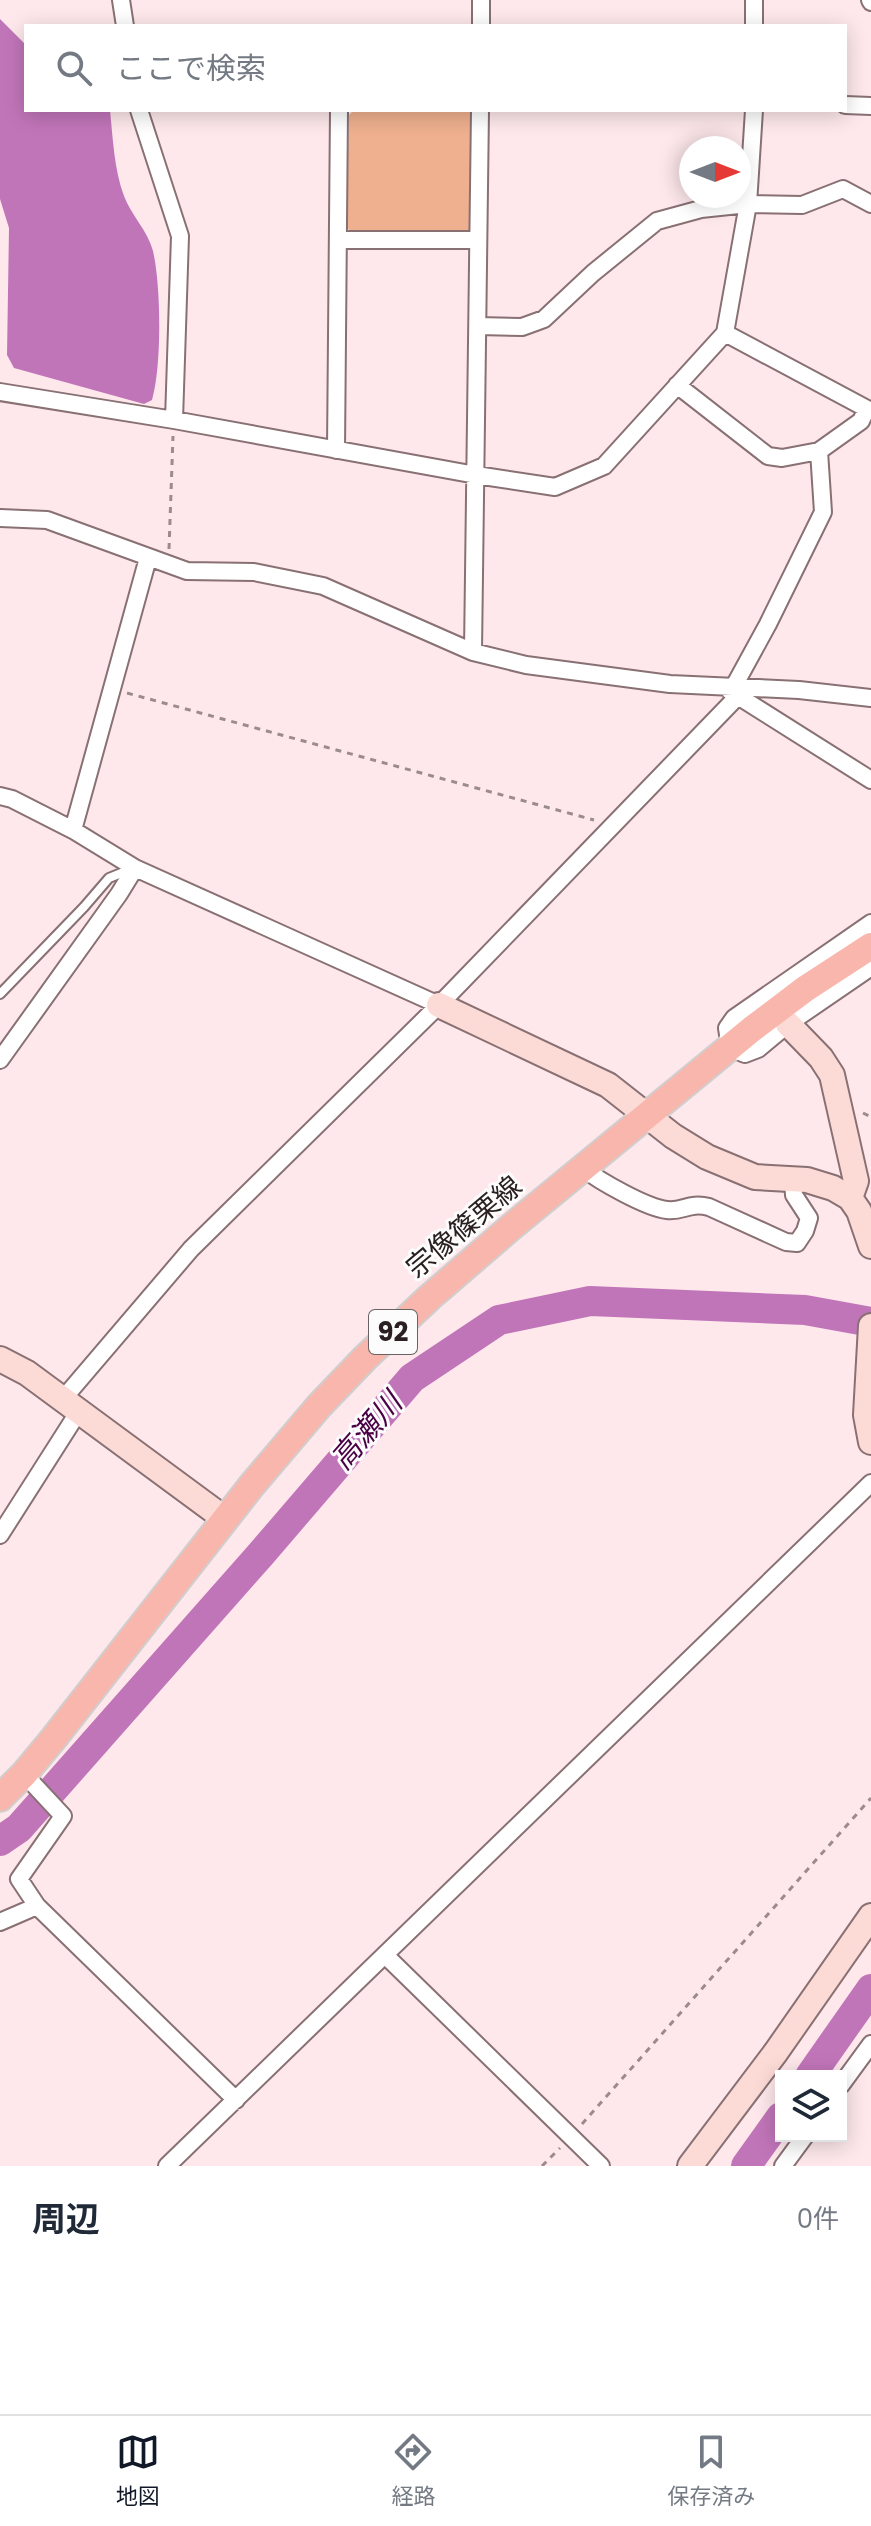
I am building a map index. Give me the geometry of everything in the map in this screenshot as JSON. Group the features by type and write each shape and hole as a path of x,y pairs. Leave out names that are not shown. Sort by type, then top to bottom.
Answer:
{"main road":[{"name":"宗像篠栗線","path":"0,1798 30,1780 225,1519 311,1415 365,1358 430,1297 730,1048 805,989 871,946"}],"street":[{"path":"121,0 125,24"},
{"path":"481,0 481,24"},
{"path":"754,0 754,24"},
{"path":"847,105 871,106"},
{"path":"140,112 180,236 174,420"},
{"path":"336,450 339,112"},
{"path":"473,652 480,112"},
{"path":"751,157 754,112"},
{"path":"751,204 802,205 843,189 871,204"},
{"path":"478,326 522,327 544,319 593,273 657,221 710,208"},
{"path":"0,392 555,487 604,466 725,333 747,208"},
{"path":"338,240 478,240"},
{"path":"677,385 768,456 782,458 819,451 861,421 869,411 725,333"},
{"path":"0,1535 71,1405 191,1249 439,1005 613,825 733,691 823,512 819,451"},
{"path":"0,518 47,520 187,571 254,572 323,586 473,652 526,665 733,691 799,690 871,698"},
{"path":"73,830 148,558"},
{"path":"733,691 871,780"},
{"path":"0,796 73,830 135,868 608,1085 673,1136 707,1157 755,1177 807,1180 833,1188 850,1198 867,1230 871,1246"},
{"path":"0,1060 135,868"},
{"path":"871,923 734,1018 727,1028 730,1048 745,1054 758,1049 788,1024 871,967"},
{"path":"788,1024 821,1058 832,1075 856,1181 850,1198"},
{"path":"583,1168 603,1183 668,1211 697,1204 786,1242 797,1243 809,1218 794,1195 793,1180"},
{"path":"870,1336 866,1415 871,1442"},
{"path":"0,1359 27,1373 225,1519"},
{"path":"167,2166 871,1483"},
{"path":"30,1780 63,1816 19,1879 37,1906 236,2100"},
{"path":"0,1922 37,1906"},
{"path":"690,2166 776,2052 871,1916"},
{"path":"385,1955 601,2166"},
{"path":"847,2077 871,2044"},
{"path":"783,2166 801,2142"}],"lane":[{"path":"0,994 109,878 135,868"}],"path":[{"path":"169,565 174,420"},
{"path":"112,689 613,825"},
{"path":"542,2166 871,1798"}],"shaded area":[{"path":"0,19 24,43 24,112 110,112 121,186 127,203 151,244 156,266 158,367 152,400 144,404 14,368 7,355 9,228 0,199"},
{"path":"352,112 469,112 473,117 471,228 465,235 353,233 346,227 349,115"}],"waterway":[{"name":"高瀬川","path":"0,1841 19,1828 412,1378 499,1320 590,1301 805,1310 871,1322"},
{"path":"814,2070 871,1989"},
{"path":"746,2166 775,2125"}]}
